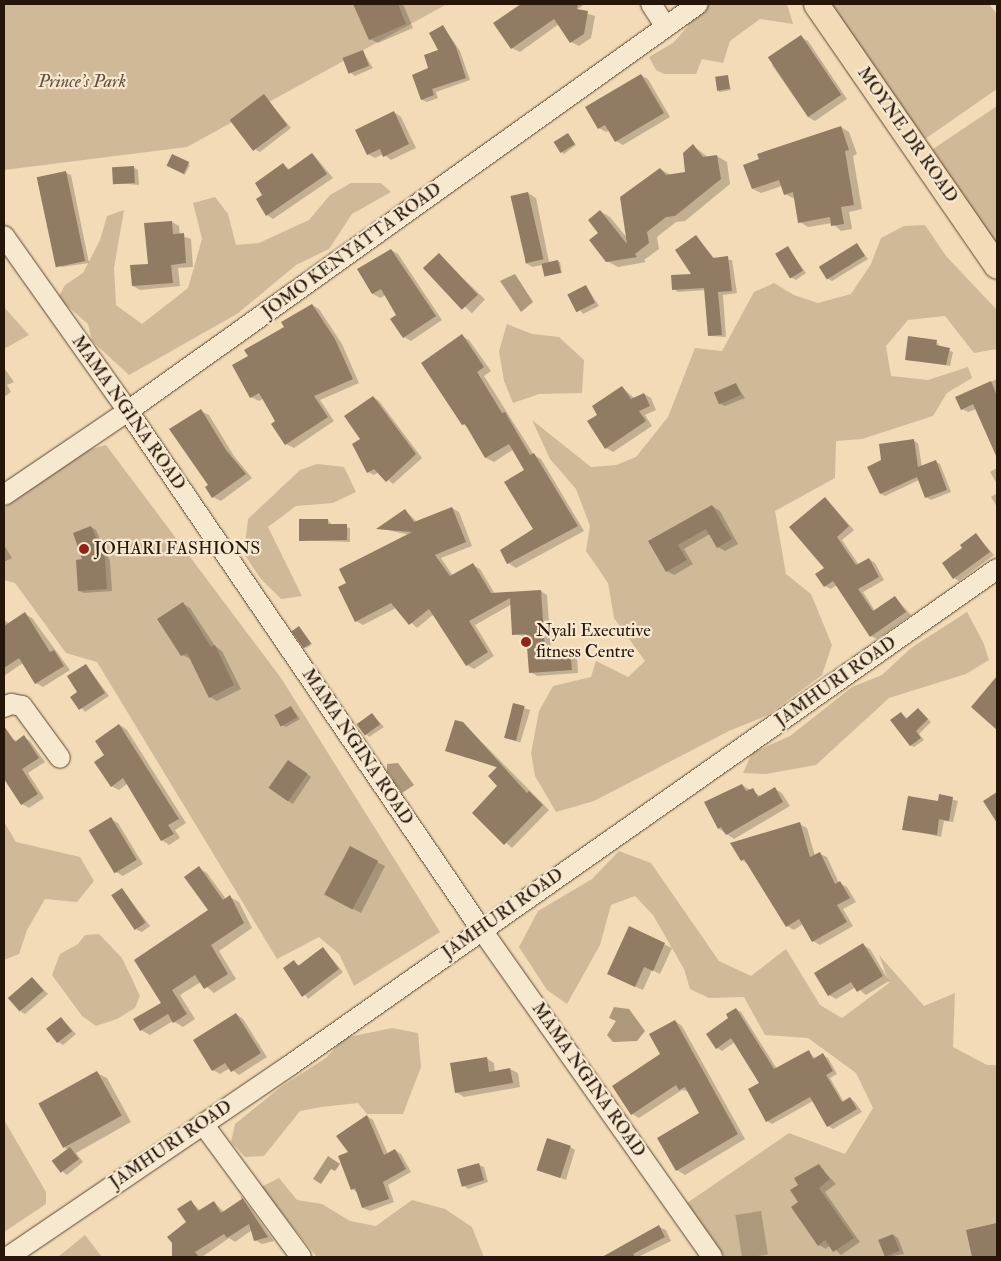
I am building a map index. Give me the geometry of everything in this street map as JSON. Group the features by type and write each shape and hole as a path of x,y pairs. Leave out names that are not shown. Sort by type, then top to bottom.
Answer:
{"main road":[{"name":"MOYNE DR ROAD","path":"816,4 997,266"}],"street":[{"path":"651,4 666,26"},
{"name":"JOMO KENYATTA ROAD","path":"4,495 128,411 698,4"},
{"name":"MAMA NGINA ROAD","path":"4,236 128,411 481,929 712,1257"},
{"name":"JAMHURI ROAD","path":"8,1257 203,1124 997,569"},
{"path":"4,707 11,704 22,706 60,758"},
{"path":"203,1124 301,1257"}],"green space":[{"name":"Prince's Park","path":"4,4 447,4 187,147 4,170"},
{"path":"675,4 787,4 793,24 760,19 730,41 723,63 702,59 696,74 664,74 656,70 649,57 673,43 688,26"},
{"path":"827,4 989,4 997,14 997,89 925,139 842,31"},
{"path":"997,106 997,250 930,151"},
{"path":"351,183 381,183 391,192 352,214 329,249 296,265 237,314 129,375 92,341 88,324 58,298 65,285 83,273 100,240 107,216 124,210 114,268 116,305 142,324 188,288 202,239 193,203 215,197 228,214 236,245 259,243 309,220 330,195"},
{"path":"925,225 946,256 997,310 997,349 974,353 945,316 908,320 886,346 891,376 928,380 968,367 972,378 947,393 933,416 862,439 836,441 835,478 775,511 786,574 811,594 832,645 822,675 768,715 729,731 594,801 556,812 535,776 531,753 539,711 553,686 591,677 596,661 628,677 645,661 614,618 608,583 586,551 590,526 576,489 550,459 532,420 591,467 616,465 636,457 668,417 695,348 722,351 754,292 774,283 794,295 818,303 851,294 871,264 881,238 904,226"},
{"path":"4,307 29,335 4,349"},
{"path":"507,324 532,334 559,337 584,360 582,393 539,394 513,403 504,381 499,351"},
{"path":"106,445 281,678 440,932 354,986 339,954 319,937 277,959 97,662 66,653 15,583 4,580 4,508 84,451"},
{"path":"317,464 344,467 356,492 333,503 296,506 268,527 302,596 281,599 261,579 244,554 248,519 300,470"},
{"path":"967,612 983,642 989,660 966,674 889,698 816,765 766,774 743,773 752,753 790,736 852,687 882,675 911,648"},
{"path":"4,822 16,842 80,857 94,881 77,902 45,899 27,930 19,954 4,960"},
{"path":"619,851 651,863 719,961 751,976 786,949 820,1005 842,1018 889,983 879,955 924,1006 955,993 953,1047 987,1065 997,1065 997,1257 725,1257 687,1203 789,1133 845,1154 873,1108 856,1073 808,1038 765,1035 744,997 709,998 690,989 684,969 653,915 635,896 611,905 600,945 567,1004 547,990 519,947 538,911 592,879"},
{"path":"99,934 122,958 140,996 135,1008 117,1019 96,1026 82,1016 52,975 60,954 78,944 85,935"},
{"path":"392,1028 418,1033 421,1067 403,1114 367,1114 358,1103 321,1107 300,1111 264,1156 245,1157 231,1142 235,1124 282,1086 326,1058 344,1038"},
{"path":"4,1120 46,1192 46,1204 4,1232"},
{"path":"279,1178 297,1200 322,1204 350,1221 376,1226 412,1200 445,1209 472,1227 484,1257 317,1257 261,1187"},
{"path":"85,1235 102,1257 58,1257"}],"shaded area":[{"path":"515,274 533,302 521,312 500,281"},
{"path":"398,763 414,785 402,793 387,773 387,764"},
{"path":"614,1007 629,1009 645,1031 637,1041 613,1042 607,1035 616,1021 609,1018"},
{"path":"328,1156 340,1164 335,1171 331,1169 321,1184 313,1179"},
{"path":"761,1211 768,1254 742,1257 735,1215"}],"building":[{"path":"353,4 398,4 406,24 369,40"},
{"path":"521,4 578,4 577,9 588,11 584,34 570,43 554,19 511,49 493,23"},
{"path":"443,25 456,47 466,78 432,89 434,95 421,100 412,75 428,68 424,55 438,50 429,33"},
{"path":"801,35 841,95 808,117 768,57"},
{"path":"363,50 369,66 349,74 342,58"},
{"path":"641,74 664,113 615,142 605,125 598,129 585,107"},
{"path":"728,75 730,89 717,91 715,77"},
{"path":"264,94 287,125 253,151 230,120"},
{"path":"394,111 409,144 383,157 380,149 367,155 355,130"},
{"path":"841,126 849,150 845,151 854,205 841,207 844,224 831,226 830,217 798,223 793,192 784,195 779,180 752,189 743,165 759,159 757,154"},
{"path":"568,133 575,144 560,153 554,142"},
{"path":"693,144 703,157 717,155 721,179 675,216 666,217 647,232 649,243 635,254 637,257 606,262 589,240 598,233 588,220 600,210 627,244 620,197 660,168 666,175 685,172 683,153"},
{"path":"312,153 327,174 266,216 256,199 262,195 255,183 283,163 288,170"},
{"path":"172,154 189,162 184,174 167,166"},
{"path":"134,166 135,183 113,184 112,167"},
{"path":"66,171 85,261 56,267 37,177"},
{"path":"528,192 544,259 526,263 510,196"},
{"path":"172,221 173,234 184,233 186,263 171,265 173,283 132,286 130,265 148,264 144,223"},
{"path":"696,235 713,258 728,256 732,291 718,292 722,335 708,336 704,288 672,290 671,275 691,274 675,250"},
{"path":"857,243 865,256 827,280 819,267"},
{"path":"788,246 803,271 790,279 775,254"},
{"path":"391,249 436,316 403,338 390,319 396,315 381,289 372,294 357,269"},
{"path":"439,253 478,295 462,310 423,268"},
{"path":"558,260 561,273 544,276 541,264"},
{"path":"586,285 595,303 576,312 567,295"},
{"path":"312,304 335,339 353,379 314,396 328,417 285,445 271,424 275,421 259,393 250,398 232,365 248,356 244,350 284,327 281,322"},
{"path":"462,334 484,367 477,372 502,413 505,412 530,455 534,453 578,526 507,564 500,550 533,529 504,482 524,470 509,444 485,458 465,424 462,425 421,363"},
{"path":"908,336 937,340 936,345 950,348 946,365 905,360"},
{"path":"991,381 997,396 997,458 973,404 961,410 955,397"},
{"path":"736,383 741,395 719,404 714,392"},
{"path":"622,386 631,399 644,393 650,406 639,411 646,421 605,449 587,421 597,415 592,406"},
{"path":"373,396 416,454 386,482 374,469 367,473 352,444 360,439 344,416"},
{"path":"201,409 226,450 246,474 212,498 205,487 208,485 169,429"},
{"path":"914,439 918,467 936,460 947,490 925,498 917,477 880,494 867,467 881,460 879,444"},
{"path":"825,497 849,526 837,537 856,565 869,558 879,577 858,589 873,611 895,596 906,612 870,637 833,581 824,587 815,574 824,568 789,527"},
{"path":"712,505 732,539 717,548 706,529 678,545 687,560 666,572 648,541"},
{"path":"452,507 466,542 435,555 450,576 473,563 491,593 541,590 545,651 570,648 572,670 529,673 526,634 512,635 510,598 469,621 488,652 466,666 429,609 409,625 391,603 355,622 338,587 346,583 339,569 412,532 376,529 405,509 414,522"},
{"path":"299,519 328,519 328,524 347,524 347,540 299,541"},
{"path":"91,526 105,558 107,589 78,591 76,560 82,559 73,533"},
{"path":"976,533 990,552 953,579 942,563 962,548 960,545"},
{"path":"183,602 211,647 215,645 234,685 209,698 187,653 181,656 157,619"},
{"path":"25,612 50,652 54,650 64,666 35,684 19,658 4,668 4,626"},
{"path":"299,626 311,643 304,648 292,631"},
{"path":"86,664 105,693 79,710 70,697 77,692 67,676"},
{"path":"997,676 997,730 971,707"},
{"path":"513,703 525,706 516,741 504,738"},
{"path":"291,706 297,717 281,727 274,715"},
{"path":"918,708 928,719 916,731 921,738 910,746 890,720 901,712 906,719"},
{"path":"372,713 380,724 365,735 357,724"},
{"path":"455,720 463,722 527,793 529,791 543,805 504,845 472,813 497,786 488,776 497,767 445,751"},
{"path":"119,724 179,819 168,825 174,834 161,841 123,778 111,787 94,762 104,755 95,741"},
{"path":"4,726 15,742 24,735 39,758 22,769 38,794 21,805 4,779"},
{"path":"288,760 308,774 288,802 268,788"},
{"path":"742,784 746,791 753,788 758,797 775,787 783,802 726,835 721,827 718,829 704,802"},
{"path":"997,792 997,823 983,801"},
{"path":"939,794 953,797 949,821 939,819 937,835 902,830 908,796 938,801"},
{"path":"111,817 137,860 114,873 89,830"},
{"path":"800,822 810,857 820,852 835,884 840,881 850,898 837,905 847,922 812,942 799,919 786,927 744,859 741,861 730,843"},
{"path":"350,846 378,861 352,910 324,895"},
{"path":"199,866 223,900 230,895 244,923 211,945 228,974 204,989 195,975 172,990 187,1014 173,1023 168,1014 140,1031 133,1019 161,1003 134,960 208,910 184,877"},
{"path":"122,888 145,923 135,930 111,895"},
{"path":"629,926 665,943 653,971 644,967 635,987 607,974"},
{"path":"863,943 883,976 857,992 851,982 828,996 814,973"},
{"path":"323,947 339,969 302,997 283,968 294,960 298,966"},
{"path":"32,977 44,991 20,1012 8,998"},
{"path":"736,1008 774,1069 809,1050 813,1059 823,1053 833,1071 826,1075 842,1102 850,1097 857,1109 827,1127 810,1097 766,1122 748,1089 759,1083 731,1038 716,1049 706,1034 728,1018 726,1014"},
{"path":"236,1013 261,1053 231,1072 225,1063 212,1071 193,1040"},
{"path":"61,1017 72,1031 57,1043 46,1029"},
{"path":"675,1020 738,1134 676,1171 657,1138 699,1113 685,1087 679,1090 676,1085 631,1115 612,1086 660,1054 649,1034"},
{"path":"487,1057 489,1072 510,1068 513,1083 455,1093 450,1063"},
{"path":"97,1071 122,1116 63,1148 38,1103"},
{"path":"367,1115 384,1155 395,1149 406,1169 383,1182 389,1199 362,1208 355,1188 351,1190 338,1156 348,1152 336,1136"},
{"path":"547,1138 571,1146 560,1178 536,1170"},
{"path":"70,1147 79,1159 61,1173 52,1161"},
{"path":"479,1163 484,1180 462,1187 457,1169"},
{"path":"819,1164 830,1179 819,1188 854,1238 833,1252 825,1240 818,1246 791,1207 798,1202 790,1190 798,1185 794,1178"},
{"path":"241,1196 268,1237 254,1241 249,1224 227,1238 224,1234 195,1252 199,1257 172,1257 172,1243 167,1237 186,1222 177,1209 191,1200 198,1211 214,1201 221,1213 242,1199"},
{"path":"997,1223 997,1257 972,1257 966,1230"},
{"path":"659,1225 665,1237 633,1254 635,1257 602,1257"},
{"path":"893,1234 900,1251 885,1257 878,1240"}],"place":[{"name":"JOHARI FASHIONS","path":"84,549"},
{"name":"Nyali Executive fitness Centre","path":"526,642"}]}
